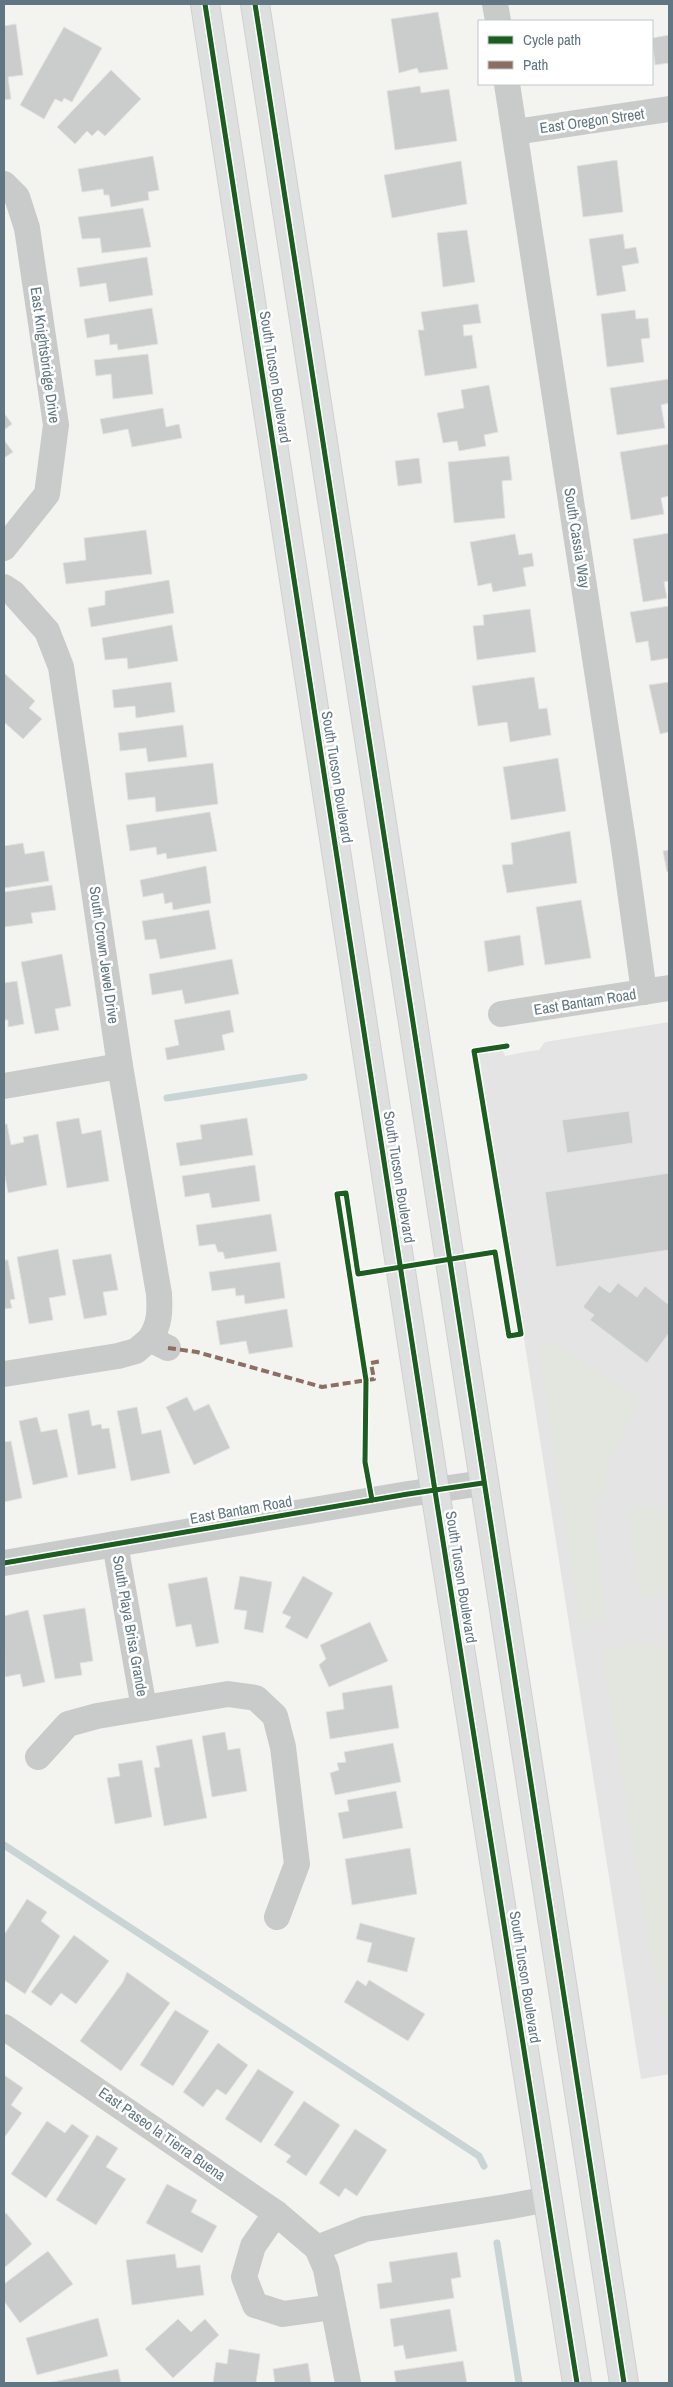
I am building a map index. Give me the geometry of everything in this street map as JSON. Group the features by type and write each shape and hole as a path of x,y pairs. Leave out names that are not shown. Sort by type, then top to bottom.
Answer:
{"main road":[{"name":"South Tucson Boulevard","path":"205,4 435,1491 577,2383"},
{"path":"255,4 624,2383"}],"street":[{"path":"495,4 498,20"},
{"name":"South Cassia Way","path":"507,85 624,847 657,990"},
{"name":"East Oregon Street","path":"515,132 669,109"},
{"name":"East Knightsbridge Drive","path":"4,184 18,196 27,228 56,425 47,494 4,548"},
{"name":"South Crown Jewel Drive","path":"4,587 12,593 47,631 61,667 120,1066 159,1294 160,1316 156,1329 159,1344 118,1356 4,1374"},
{"name":"East Bantam Road","path":"501,1014 657,990"},
{"path":"4,1086 120,1066"},
{"name":"East Bantam Road","path":"4,1563 483,1483"},
{"name":"South Playa Brisa Grande","path":"115,1544 144,1708"},
{"name":"South Playa Brisa Grande","path":"38,1757 68,1724 97,1716 228,1694 262,1695 275,1716 283,1747 297,1864 277,1918"},
{"name":"East Paseo la Tierra Buena","path":"4,2027 276,2213 317,2248 326,2270 348,2383"},
{"path":"317,2248 365,2229 506,2207 548,2198"},
{"path":"276,2213 253,2246 244,2277 255,2305 283,2314 333,2307"}],"shaded area":[{"path":"669,1022 669,2074 641,2079 479,1054 503,1051 505,1056 539,1050 545,1042"},
{"path":"549,1341 641,1399 606,1466 606,1488 593,1503 605,1622 580,1624 540,1351"},
{"path":"669,1505 669,1593 641,1597 628,1511"},
{"path":"669,1640 669,2060 602,1651"}],"building":[{"path":"438,12 448,69 419,73 417,68 399,73 391,19"},
{"path":"16,24 23,75 8,77 11,99 4,100 4,26"},
{"path":"64,27 102,48 72,102 64,98 62,102 55,99 44,119 20,105"},
{"path":"669,35 669,63 655,65 653,38"},
{"path":"111,70 141,99 105,136 98,130 92,136 87,131 75,144 57,127"},
{"path":"420,86 421,93 449,89 457,141 395,150 387,91"},
{"path":"153,156 159,190 148,192 149,200 111,207 109,195 104,195 103,189 82,192 78,169"},
{"path":"617,160 623,212 583,217 577,166"},
{"path":"461,161 467,204 392,218 384,175"},
{"path":"143,208 151,247 102,253 100,238 82,239 78,217"},
{"path":"467,230 475,282 443,287 437,233"},
{"path":"623,234 625,249 636,247 639,263 622,266 626,291 597,296 589,239"},
{"path":"147,257 153,295 109,302 106,283 80,287 77,268"},
{"path":"478,304 481,323 463,325 464,336 472,335 477,368 425,376 418,330 424,330 421,312"},
{"path":"152,308 158,344 118,350 117,344 110,345 109,334 87,338 84,319"},
{"path":"635,310 636,319 648,318 650,338 641,339 644,362 607,367 601,314"},
{"path":"148,354 153,394 113,399 111,374 96,376 94,360"},
{"path":"669,379 669,403 661,405 665,428 617,435 610,388"},
{"path":"489,385 498,432 484,435 486,446 459,451 457,441 443,443 437,413 464,408 461,390"},
{"path":"163,408 166,427 179,424 182,438 132,447 128,429 103,434 100,419"},
{"path":"4,413 12,424 4,430"},
{"path":"4,440 13,452 4,458"},
{"path":"669,444 669,496 661,498 664,514 631,520 620,452"},
{"path":"509,456 512,480 502,481 505,518 454,523 448,462"},
{"path":"419,458 422,483 398,486 395,461"},
{"path":"146,530 152,574 66,584 63,563 86,560 84,538"},
{"path":"669,533 669,581 664,582 667,598 643,602 633,539"},
{"path":"515,534 519,555 532,553 534,566 523,568 526,586 493,592 491,583 478,586 470,542"},
{"path":"169,580 174,613 91,627 88,608 105,605 105,591"},
{"path":"669,606 669,658 651,661 648,641 636,643 630,612"},
{"path":"530,609 536,652 477,660 473,626 484,625 483,615"},
{"path":"172,625 178,661 128,669 127,658 105,660 102,638"},
{"path":"4,673 35,701 29,708 42,719 23,739 4,722"},
{"path":"534,677 539,709 547,708 551,735 510,742 507,722 478,726 472,686"},
{"path":"171,682 175,712 136,718 135,706 114,708 112,690"},
{"path":"669,682 669,732 660,734 649,685"},
{"path":"183,725 187,757 148,762 146,748 120,751 118,733"},
{"path":"558,758 566,811 511,820 503,767"},
{"path":"213,763 218,804 156,812 155,797 128,800 125,773"},
{"path":"210,812 217,851 167,859 166,853 157,855 156,847 130,851 126,825"},
{"path":"570,831 577,883 507,893 502,865 513,864 511,843"},
{"path":"23,843 25,854 44,851 49,881 4,888 4,846"},
{"path":"669,850 669,871 667,872 663,851"},
{"path":"206,866 211,903 173,910 172,902 165,904 163,893 143,897 140,880"},
{"path":"52,885 56,910 31,913 33,923 4,927 4,892"},
{"path":"581,900 591,958 545,965 536,907"},
{"path":"209,910 216,949 160,959 156,939 145,940 142,921"},
{"path":"520,935 524,965 488,972 484,941"},
{"path":"62,954 71,1006 55,1009 59,1030 35,1034 21,962"},
{"path":"232,959 239,994 185,1004 182,990 152,995 149,974"},
{"path":"17,981 24,1024 8,1027 8,1020 4,1020 4,983"},
{"path":"230,1010 234,1032 222,1035 225,1050 167,1060 165,1048 179,1045 174,1020"},
{"path":"629,1111 633,1143 567,1153 562,1120"},
{"path":"79,1118 82,1134 101,1130 109,1181 67,1188 56,1122"},
{"path":"247,1118 253,1155 180,1166 176,1143 202,1139 200,1125"},
{"path":"4,1124 7,1124 11,1145 24,1142 23,1137 38,1134 47,1185 8,1193 4,1171"},
{"path":"255,1165 260,1201 212,1208 209,1193 185,1197 182,1176"},
{"path":"669,1173 669,1250 556,1267 545,1192"},
{"path":"271,1214 277,1251 225,1259 223,1252 218,1252 215,1244 199,1246 196,1225"},
{"path":"58,1249 66,1295 49,1298 53,1320 29,1324 17,1257"},
{"path":"111,1254 118,1290 103,1292 107,1315 84,1319 72,1260"},
{"path":"4,1260 8,1260 15,1299 10,1300 12,1308 4,1309"},
{"path":"280,1262 285,1298 245,1304 244,1295 236,1296 235,1288 212,1291 209,1272"},
{"path":"618,1283 637,1297 645,1286 669,1305 669,1333 647,1363 590,1320 594,1315 583,1307 599,1285 610,1293"},
{"path":"287,1309 293,1347 249,1354 246,1341 220,1345 216,1321"},
{"path":"187,1397 194,1411 209,1404 230,1448 194,1465 166,1407"},
{"path":"137,1407 142,1434 161,1430 170,1473 131,1481 117,1411"},
{"path":"89,1410 92,1426 101,1424 102,1429 109,1428 116,1468 78,1475 68,1414"},
{"path":"37,1417 41,1432 57,1429 68,1477 33,1485 19,1421"},
{"path":"11,1441 22,1498 4,1502 4,1442"},
{"path":"240,1576 272,1582 263,1633 244,1629 247,1611 234,1609"},
{"path":"303,1576 333,1593 307,1639 285,1627 291,1617 282,1613"},
{"path":"207,1577 219,1643 196,1647 191,1624 176,1627 168,1584"},
{"path":"85,1608 93,1661 80,1663 82,1675 55,1679 43,1615"},
{"path":"28,1610 45,1682 23,1687 20,1674 5,1677 4,1616"},
{"path":"370,1622 388,1661 329,1687 319,1665 326,1659 320,1645"},
{"path":"392,1685 399,1728 330,1739 326,1712 344,1709 342,1693"},
{"path":"225,1732 228,1750 240,1748 247,1791 212,1797 202,1736"},
{"path":"192,1739 207,1818 164,1826 154,1768 160,1767 156,1746"},
{"path":"393,1743 401,1782 335,1795 330,1773 339,1770 337,1763 346,1762 344,1752"},
{"path":"142,1760 152,1817 115,1824 107,1778 120,1776 118,1764"},
{"path":"396,1791 403,1828 343,1839 338,1813 349,1811 347,1800"},
{"path":"410,1848 417,1894 352,1905 345,1859"},
{"path":"27,1899 47,1912 41,1921 60,1936 25,1994 4,1980 4,1935"},
{"path":"360,1923 415,1938 407,1972 367,1962 372,1943 356,1939"},
{"path":"74,1935 109,1961 76,2004 61,1993 51,2006 31,1992"},
{"path":"127,1972 170,2003 121,2071 80,2041 123,1982"},
{"path":"357,1980 366,1986 369,1980 425,2014 408,2041 344,2002"},
{"path":"175,2010 209,2031 173,2086 140,2065"},
{"path":"218,2043 248,2065 226,2095 217,2089 203,2107 183,2092"},
{"path":"258,2069 294,2092 261,2143 225,2119"},
{"path":"4,2075 23,2088 11,2105 22,2113 4,2138"},
{"path":"304,2101 340,2125 306,2176 286,2162 291,2156 274,2145"},
{"path":"47,2121 65,2133 72,2124 89,2136 46,2198 11,2174"},
{"path":"355,2129 387,2150 357,2196 345,2188 339,2197 319,2183"},
{"path":"97,2135 118,2148 106,2167 126,2179 96,2225 56,2200"},
{"path":"167,2184 197,2200 191,2212 217,2226 202,2253 146,2223"},
{"path":"6,2213 32,2244 4,2268 4,2215"},
{"path":"48,2251 73,2284 20,2323 4,2301 4,2284"},
{"path":"457,2252 461,2277 451,2279 454,2298 380,2309 377,2284 392,2282 389,2262"},
{"path":"175,2254 177,2268 200,2265 204,2295 132,2305 126,2260"},
{"path":"450,2309 457,2351 406,2359 403,2345 394,2347 390,2319"},
{"path":"98,2318 108,2356 37,2375 26,2338"},
{"path":"178,2319 191,2332 205,2319 219,2335 173,2378 145,2349"},
{"path":"229,2349 260,2354 256,2383 213,2383 216,2362 227,2364"},
{"path":"463,2361 467,2383 396,2383 394,2371"},
{"path":"308,2363 311,2383 275,2383 273,2369"},
{"path":"118,2369 121,2383 48,2383"}],"waterway":[{"path":"167,1098 304,1077"},
{"path":"4,1845 479,2156 484,2166"},
{"path":"497,2243 519,2383"}],"marked path":[{"path":"168,1348 197,1352 322,1387 374,1379 371,1363 381,1361"}],"cycle path":[{"path":"205,4 435,1491 577,2383"},
{"path":"255,4 624,2383"},
{"path":"372,1500 365,1462 366,1380 337,1194 346,1193 358,1274 495,1252 509,1336 521,1334 474,1051 507,1046"},
{"path":"4,1563 408,1494 483,1483"}]}
